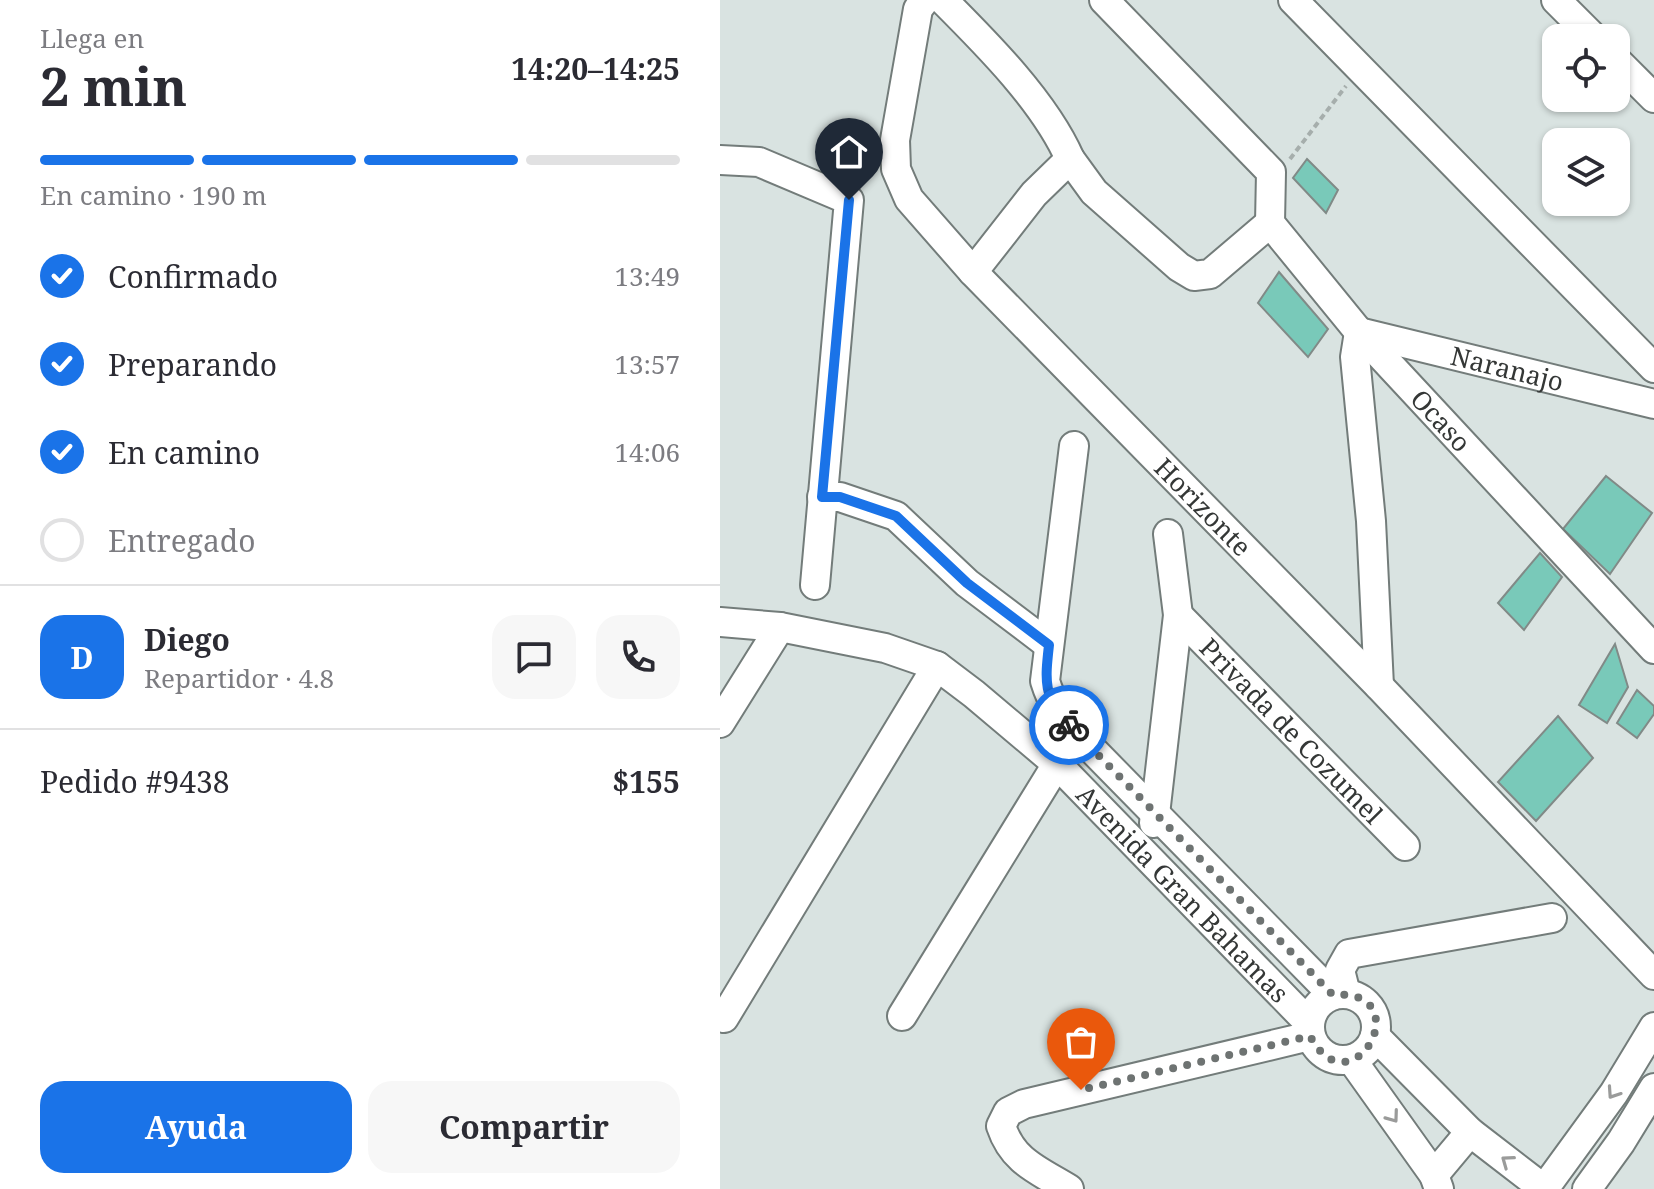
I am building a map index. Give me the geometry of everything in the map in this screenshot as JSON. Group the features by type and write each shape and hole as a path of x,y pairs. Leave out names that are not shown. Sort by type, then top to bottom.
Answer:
{"street":[{"name":"Horizonte","path":"925,0 918,9 895,140 896,169 909,199 973,272 1379,686 1654,975"},
{"path":"943,0 979,35 1058,131 1070,159 1094,192 1179,267 1194,276 1210,274 1270,223 1271,172 1104,0"},
{"path":"1293,0 1654,368"},
{"path":"1556,0 1580,24"},
{"path":"1630,74 1654,98"},
{"path":"973,272 1034,194 1070,159"},
{"path":"720,160 759,162 849,200 815,585"},
{"name":"Ocaso","path":"1270,223 1359,332 1654,649"},
{"path":"1359,332 1355,357 1371,521 1379,686"},
{"name":"Naranajo","path":"1359,332 1654,404"},
{"path":"822,497 840,497 896,516 967,583 1049,645 1074,446"},
{"path":"1152,859 1178,615 1168,534"},
{"name":"Privada de Cozumel","path":"1178,615 1405,846"},
{"name":"Avenida Gran Bahamas","path":"720,622 780,627 885,648 937,666 1057,764 1152,859 1309,1030"},
{"path":"720,723 780,627"},
{"name":"Avenida Gran Bahamas","path":"1049,645 1045,681 1059,714 1340,994"},
{"path":"724,1018 937,666"},
{"path":"902,1016 1057,764"},
{"path":"1340,994 1340,970 1349,954 1552,918"},
{"path":"1340,994 1360,998 1371,1008 1376,1022 1370,1047 1352,1060 1339,1061 1326,1057 1316,1048 1309,1030 1313,1011 1321,1001 1340,994"},
{"path":"1375,1036 1470,1132 1544,1189 1614,1093 1654,1027"},
{"path":"1069,1189 1018,1158 1001,1126 1008,1112 1024,1104 1309,1030"},
{"path":"1352,1060 1436,1182 1470,1132"},
{"path":"1587,1189 1654,1088"}],"path":[{"path":"1271,172 1291,158 1359,68"}],"building":[{"path":"1307,159 1338,190 1326,213 1293,178"},
{"path":"1279,272 1328,329 1308,357 1258,303"},
{"path":"1606,476 1652,513 1610,574 1563,529"},
{"path":"1540,553 1562,577 1524,630 1498,603"},
{"path":"1615,644 1628,687 1607,723 1579,705"},
{"path":"1637,690 1654,706 1654,714 1637,738 1617,723"},
{"path":"1558,716 1593,758 1536,821 1498,782"}],"way so far":[{"path":"1069,725 1333,995 1346,994 1360,998 1371,1008 1376,1022 1370,1047 1352,1060 1339,1061 1326,1057 1316,1048 1310,1036 1081,1090"}],"route":[{"path":"849,200 822,497 840,497 896,516 967,583 1049,645 1045,681 1050,698 1069,725"}]}
